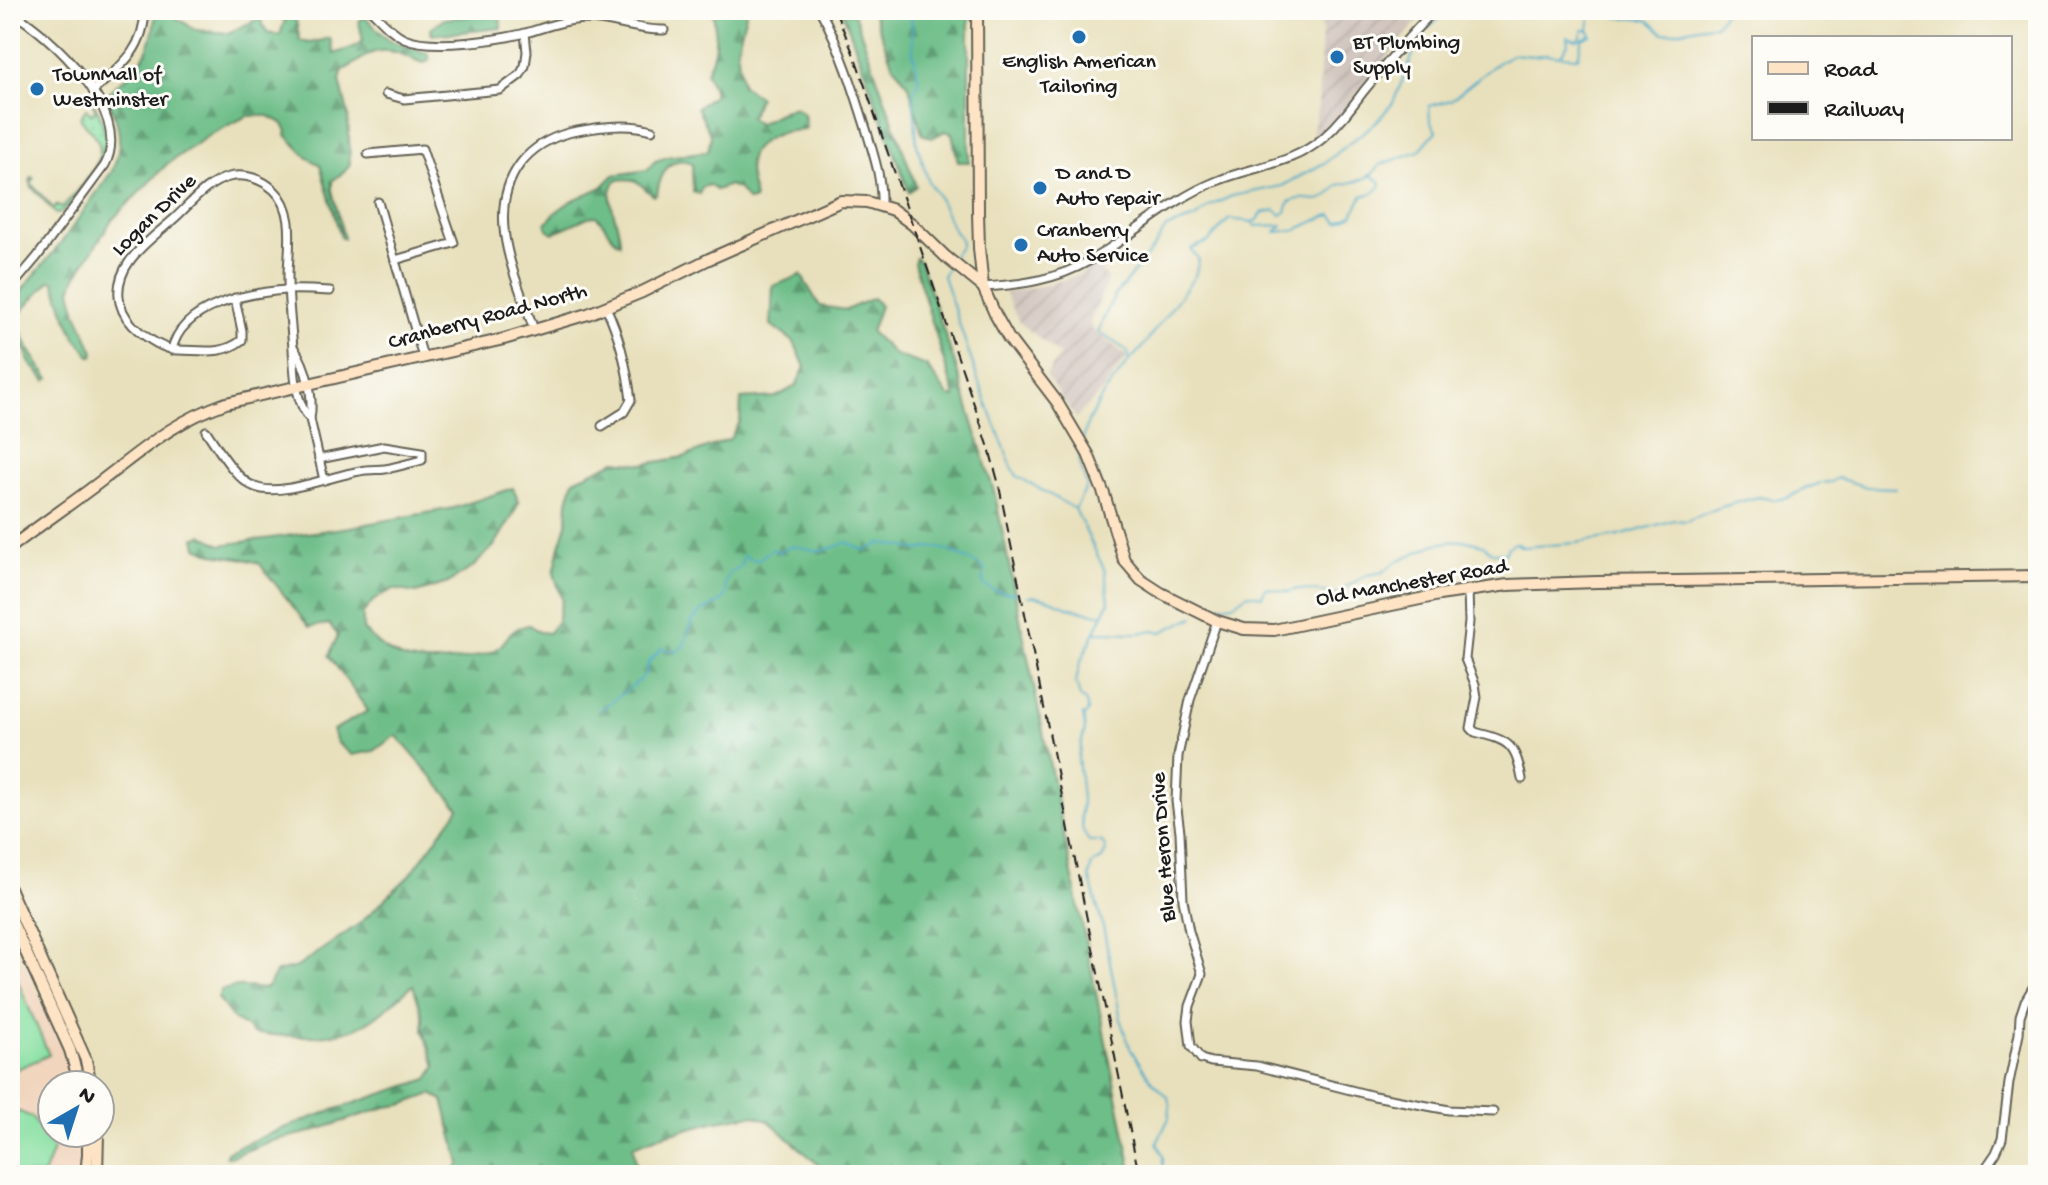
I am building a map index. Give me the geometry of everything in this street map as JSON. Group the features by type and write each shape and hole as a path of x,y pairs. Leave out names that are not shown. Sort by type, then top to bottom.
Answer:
{"street":[{"path":"93,91 132,54 141,39 145,10"},
{"path":"371,10 403,37 426,43 470,41 525,33 585,19 643,30 664,30"},
{"path":"820,10 845,63 862,117 882,186 881,205"},
{"name":"Old Manchester Road","path":"977,10 978,212 983,287 1009,339 1057,402 1084,445 1130,569 1161,593 1217,621 1244,629 1274,630 1468,590 1508,585 2038,576"},
{"path":"983,287 1030,283 1086,263 1162,210 1199,189 1218,180 1278,163 1312,147 1338,124 1408,38 1435,10"},
{"path":"2027,10 2038,12"},
{"path":"10,11 43,35 93,91 111,130 112,145 108,160 10,289"},
{"path":"386,94 404,99 500,90 520,75 525,66 525,33"},
{"path":"534,330 512,264 503,223 505,195 516,170 531,152 560,135 634,125 652,130"},
{"path":"368,154 422,149 454,243 395,260"},
{"name":"Logan Drive","path":"235,298 243,337 238,343 216,351 172,350 148,338 127,320 120,304 119,280 127,263 201,194 220,180 238,176 253,178 271,187 283,201 288,217 288,290 294,368 303,385 305,413 310,419 324,480"},
{"name":"Cranberry Road North","path":"10,548 152,441 188,418 226,403 534,330 642,292 826,206 854,200 881,205"},
{"path":"378,202 423,357"},
{"name":"Old Manchester Road","path":"881,205 903,216 983,287"},
{"path":"172,350 177,336 191,321 216,305 235,298 288,290 330,291"},
{"path":"602,426 624,412 631,400 621,347 606,307"},
{"path":"206,431 229,463 252,486 266,490 422,460 422,452 384,446 319,459"},
{"path":"397,466 398,447"},
{"path":"1468,590 1465,659 1477,697 1471,728 1509,744 1522,779"},
{"name":"Blue Heron Drive","path":"1217,621 1190,700 1178,756 1176,801 1183,900 1202,974 1190,1006 1191,1046 1201,1059 1211,1062 1257,1066 1374,1096 1449,1110 1493,1112"},
{"path":"10,890 88,1069"},
{"path":"10,917 70,1050 75,1069"},
{"path":"1981,1175 2002,1139 2020,1016 2038,979"},
{"path":"86,1175 88,1149"},
{"path":"97,1175 98,1149"}],"shaded area":[{"path":"1320,10 1426,10 1335,120 1311,141 1318,105 1322,31"},
{"path":"1096,264 1108,279 1090,323 1092,329 1126,355 1126,360 1076,418 1046,376 1060,355 1019,322 1005,293 1078,275"},
{"path":"10,935 65,1050 70,1069 36,1069 36,1149 80,1149 79,1175 10,1175"}],"green space":[{"path":"155,10 172,10 177,18 196,30 228,33 260,18 267,33 280,35 286,16 295,15 300,41 310,43 330,38 334,54 363,41 359,22 366,18 388,40 429,54 429,61 423,63 398,53 379,51 343,70 340,80 348,114 350,165 332,181 332,190 344,238 341,238 320,165 308,158 286,135 282,123 269,116 247,116 211,134 167,164 111,221 76,277 71,290 93,356 75,337 54,281 50,281 24,308 18,320 20,328 30,351 49,379 46,381 29,362 25,349 10,329 10,304 58,247 112,171 119,138 109,94 145,55"},
{"path":"488,10 500,10 501,28 432,35 431,29 443,19 482,15"},
{"path":"713,10 747,10 737,49 742,85 759,97 750,118 758,124 795,107 804,114 806,128 768,138 753,151 749,167 755,199 748,201 739,189 729,185 716,190 709,185 702,187 699,194 693,192 692,163 678,161 667,168 654,196 638,182 616,180 611,195 620,243 596,216 553,233 547,229 546,223 556,212 571,201 602,187 614,175 647,170 655,161 667,157 708,151 711,136 697,107 713,96 706,72 715,42"},
{"path":"842,10 853,10 916,186 909,192"},
{"path":"872,10 969,10 969,162 958,162 952,133 945,131 932,138 922,134 909,86 892,63"},
{"path":"89,95 99,113 104,130 102,157 86,183 64,211 56,214 32,187 30,181 34,178 31,183 53,208 57,205 62,208 88,178 100,152 96,137 80,118 86,109 91,114 96,110"},
{"path":"916,258 955,364 995,495 1133,1175 826,1175 769,1121 752,1115 717,1121 633,1146 635,1175 454,1175 460,1163 443,1100 432,1094 226,1156 227,1152 276,1131 428,1079 436,1066 423,1030 423,1017 413,985 364,1024 324,1035 253,1034 234,1020 218,998 221,990 266,988 276,972 297,967 359,924 410,875 459,808 396,735 374,751 352,755 337,743 333,730 368,711 329,656 338,635 329,624 309,627 259,563 213,554 197,547 195,538 202,535 221,545 350,527 454,508 513,488 519,502 513,515 494,546 473,567 448,583 416,593 393,589 373,601 363,614 363,629 384,649 418,662 459,660 487,653 500,646 515,629 529,625 540,632 549,633 557,621 562,600 554,573 567,524 568,501 574,480 615,461 644,464 684,457 730,439 740,421 741,399 776,397 796,386 805,367 794,342 771,325 773,286 801,275 820,306 846,310 873,298 880,306 871,332 895,355 927,366 948,396 955,397 914,263"},
{"path":"10,963 49,1055 10,1072"},
{"path":"10,1108 32,1117 36,1123 36,1149 53,1150 43,1175 10,1175"}],"waterway":[{"path":"911,10 913,51 919,83 913,93 917,145 929,183 960,238 961,245 952,257"},
{"path":"1083,439 1088,422 1103,395 1129,361 1128,351 1098,332 1116,294 1166,228 1195,218 1210,206 1232,196 1282,186 1326,162 1376,122 1393,103 1425,31 1450,10"},
{"path":"1130,360 1195,276 1199,260 1191,249 1208,242 1229,219 1253,222 1262,213 1275,210 1281,215 1286,212 1289,202 1297,199 1319,200 1338,185 1358,181 1371,175 1380,165 1419,151 1436,131 1430,121 1429,106 1451,100 1513,54 1560,56 1568,44 1567,37 1577,40 1583,30 1589,30 1591,10"},
{"path":"1603,10 1617,17 1648,20 1663,33 1716,25 1726,10"},
{"path":"1562,56 1578,57 1582,39 1591,35 1589,31"},
{"path":"1254,223 1255,226 1283,225 1276,232 1298,230 1332,215 1338,222 1353,215 1362,196 1380,187 1381,182 1372,176"},
{"path":"950,263 943,276 979,383 1012,467 1017,476 1075,509 1105,571 1109,602 1080,663 1076,682 1088,711 1085,716 1083,714 1085,729 1078,757 1081,815 1083,832 1089,841 1100,841 1106,851 1102,859 1092,864 1089,876 1104,931 1122,1025 1131,1050 1152,1081 1168,1097 1169,1118 1157,1143 1163,1156 1163,1175"},
{"path":"1075,509 1087,486 1080,465 1079,448"},
{"path":"1214,607 1233,604 1248,594 1262,596 1268,588 1338,594 1367,575 1383,572 1397,561 1436,544 1463,540 1483,545 1492,552 1505,553 1515,543 1523,547 1576,543 1619,536 1674,520 1686,521 1750,499 1787,498 1837,478 1867,487 1896,488"},
{"path":"600,710 639,681 648,663 662,648 677,652 684,645 693,620 722,601 729,573 740,567 744,555 758,560 772,549 780,552 796,546 822,550 847,542 864,550 881,543 922,550 936,547 982,566 985,572 982,581 989,588 1018,594"},
{"path":"1028,596 1042,597 1103,615"},
{"path":"1096,632 1162,632 1194,617"}],"railway":[{"path":"835,10 856,60 998,481 1139,1175"}],"place":[{"name":"English American Tailoring","path":"1079,37"},
{"name":"BT Plumbing Supply","path":"1337,57"},
{"name":"TownMall of Westminster","path":"37,89"},
{"name":"D and D Auto repair","path":"1040,188"},
{"name":"Cranberry Auto Service","path":"1021,245"}]}
